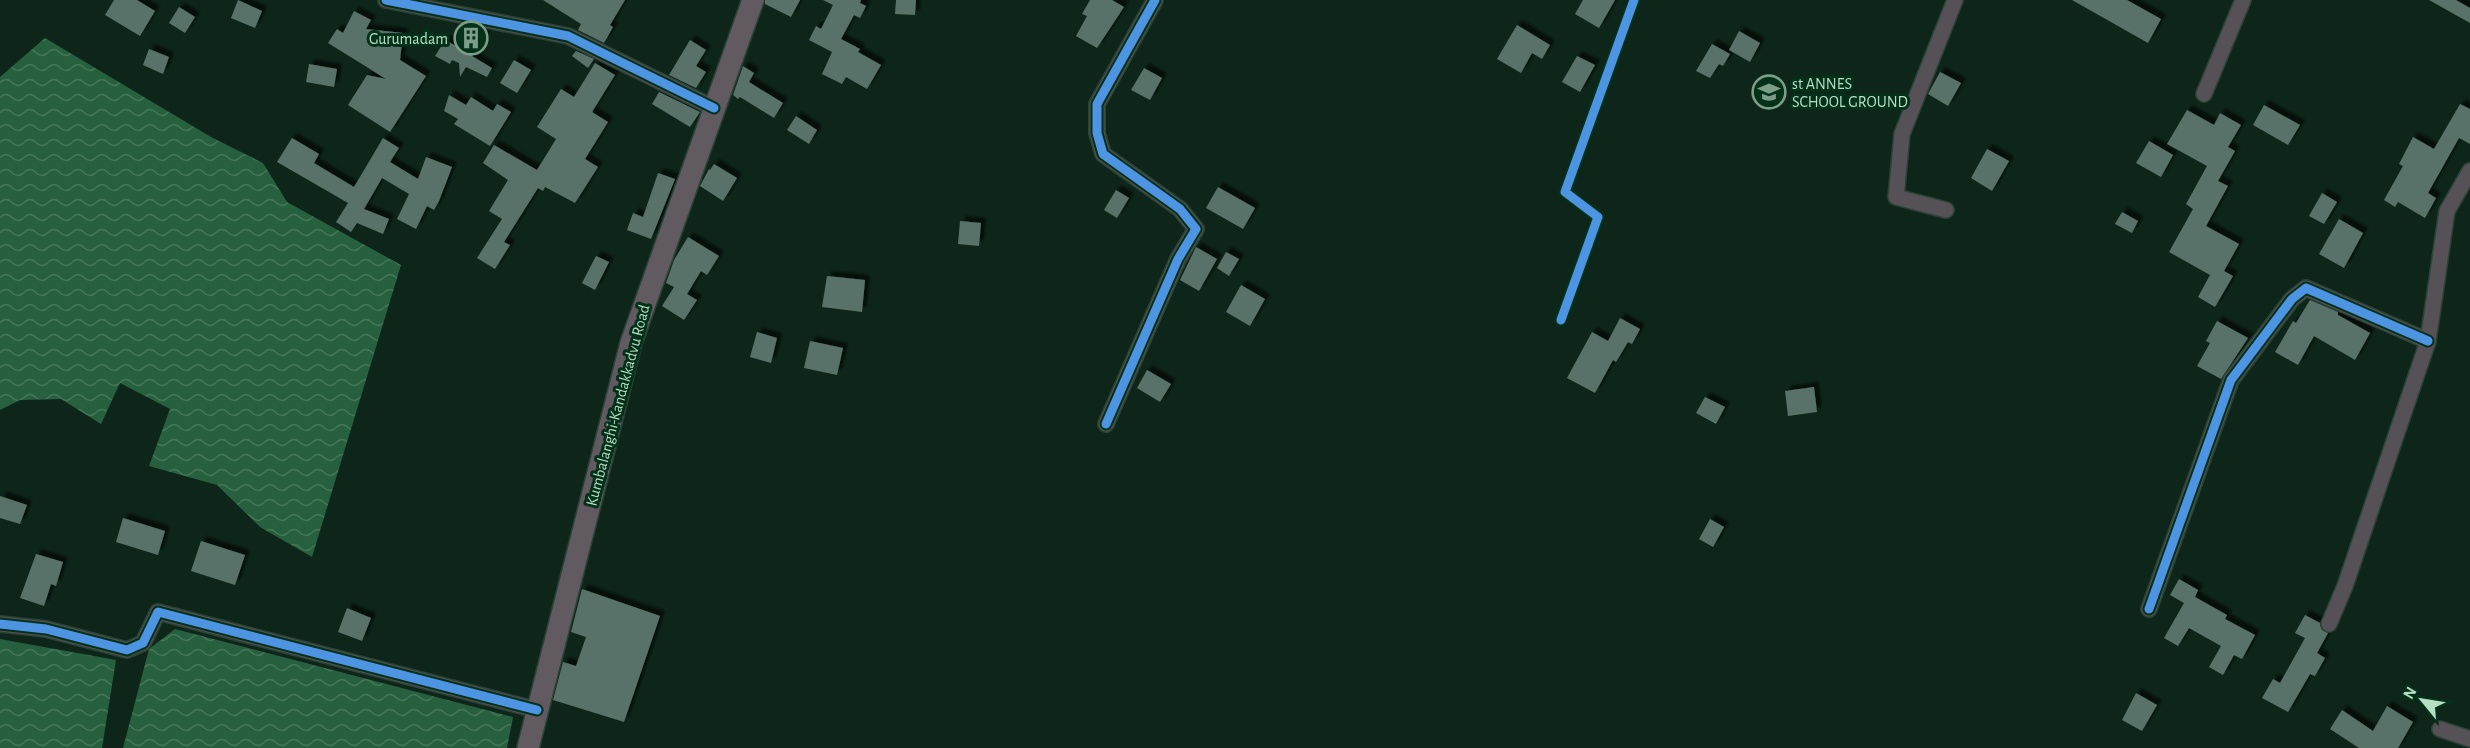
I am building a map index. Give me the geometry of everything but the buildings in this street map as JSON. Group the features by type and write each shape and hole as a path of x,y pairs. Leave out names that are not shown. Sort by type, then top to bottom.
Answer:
{"main road":[{"name":"Kumbalanghi-Kandakkadvu Road","path":"528,748 631,343 753,0"}],"street":[{"path":"386,0 568,36 714,108"},
{"path":"1106,424 1178,259 1196,229 1180,209 1102,154 1097,133 1096,104 1155,0"},
{"path":"1946,210 1896,196 1902,134 1955,0"},
{"path":"2204,94 2243,0"},
{"path":"2329,624 2345,586 2428,341 2447,211 2470,171"},
{"path":"2149,609 2231,380 2292,299 2306,288 2428,341"},
{"path":"0,624 46,629 127,650 143,643 158,612 537,710"},
{"path":"2440,729 2470,739"}],"water":[{"path":"45,38 211,137 263,163 287,202 401,265 312,557 260,527 217,485 149,466 170,409 120,383 101,424 61,399 20,400 0,410 0,77"},
{"path":"175,629 513,717 507,748 123,748 149,649"},
{"path":"0,639 116,660 102,748 0,748"}],"cycle path":[{"path":"386,0 568,36 714,108"},
{"path":"1106,424 1178,259 1196,229 1180,209 1103,154 1097,133 1097,104 1155,0"},
{"path":"1561,320 1598,217 1565,192 1634,0"},
{"path":"2149,609 2231,380 2292,299 2306,288 2428,341"},
{"path":"0,624 46,629 127,650 143,643 158,612 537,710"}],"place":[{"name":"Gurumadam","path":"471,38"},
{"name":"st ANNES SCHOOL GROUND","path":"1769,92"}]}
